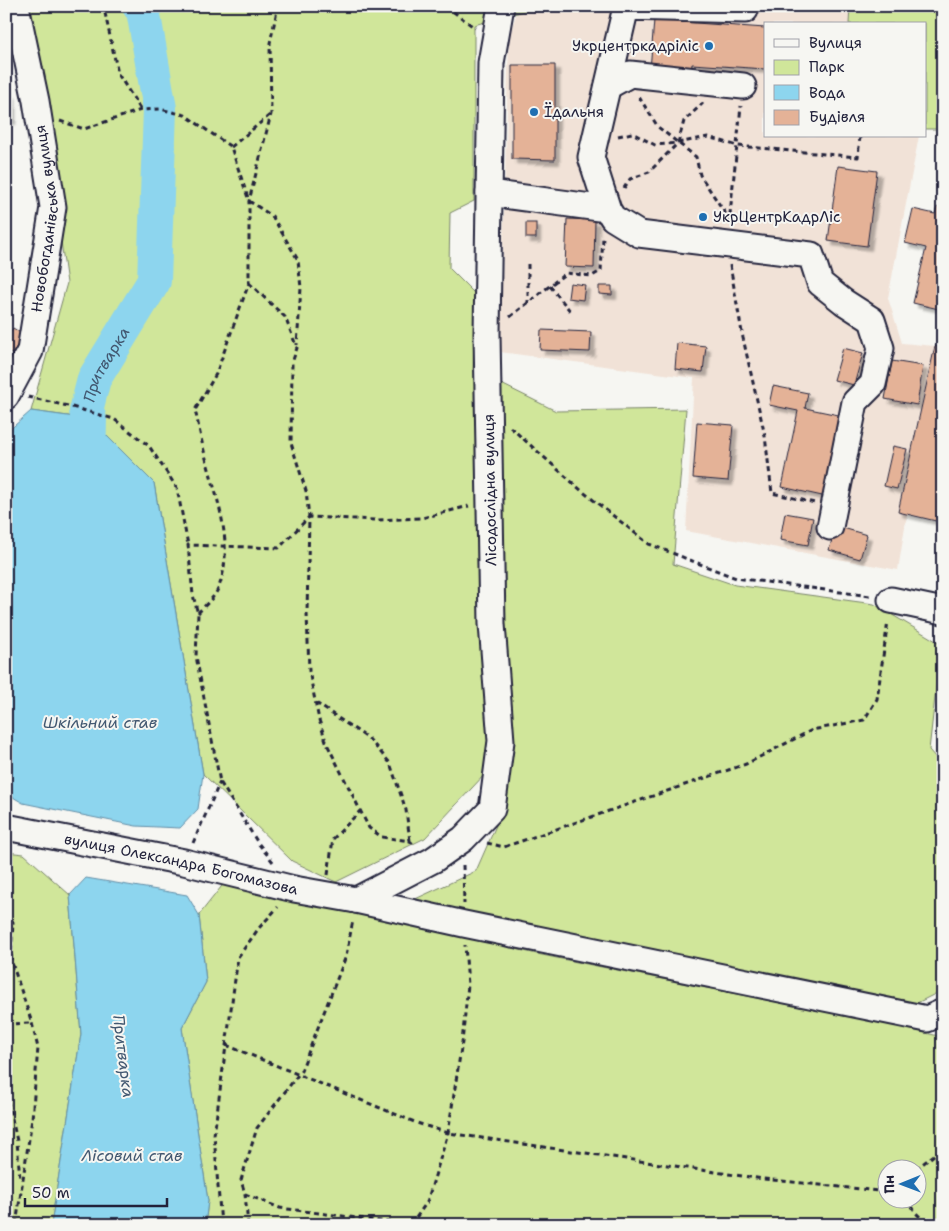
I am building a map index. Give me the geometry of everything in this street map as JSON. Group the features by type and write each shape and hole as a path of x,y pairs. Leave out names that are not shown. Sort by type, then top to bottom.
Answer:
{"street":[{"name":"Новобогданівська вулиця","path":"7,395 30,352 53,207 38,114 16,6"},
{"name":"Лісодослідна вулиця","path":"356,900 434,860 463,838 492,809 501,741 492,624 487,334 491,63 501,6"},
{"path":"604,210 591,157 626,7 745,10 745,6"},
{"path":"608,86 630,74 743,86"},
{"path":"489,193 604,210 613,218 639,234 811,255 820,283 844,302 872,320 881,348 872,384 856,402 832,517"},
{"path":"890,600 943,611"},
{"name":"вулиця Олександра Богомазова","path":"6,827 184,862 294,889 356,900 927,1019 943,1012"}],"path":[{"path":"100,6 105,13 118,74 141,110"},
{"path":"198,614 217,591 224,570 225,548 219,505 206,460 195,410 216,374 249,283 248,201 271,114 270,42 278,6"},
{"path":"446,6 494,42"},
{"path":"630,74 641,102 658,127 696,157 700,175 729,220"},
{"path":"487,334 566,273 592,276 601,271 604,210 630,179 649,172 678,143 684,121 704,103 713,83"},
{"path":"743,86 726,244 743,338 765,436 772,493 832,517"},
{"path":"38,114 84,129 141,110 160,109 185,114 231,147 248,201 272,216 298,260 301,288 297,348 292,363 291,443 306,491 309,517 307,613 309,671 319,720 327,744 369,828 382,837 410,841 434,860"},
{"path":"231,147 271,114"},
{"path":"595,141 632,133 655,145 708,137 738,146 858,157 860,138"},
{"path":"528,264 528,303"},
{"path":"249,283 285,317 297,348"},
{"path":"550,286 571,312"},
{"path":"7,395 72,407 114,419 149,446 177,488 188,545 193,595 198,614 196,656 220,782 258,843 294,889 259,928 238,957 214,1135 221,1225"},
{"path":"245,1194 280,1208 412,1224 427,1202 448,1133 462,1042 468,984 464,924 463,838 504,847 746,764 812,730 864,720 877,699 890,600 866,594 736,578 649,544 582,491 488,408"},
{"path":"188,545 225,548 279,548 309,517 377,520 422,518 489,501"},
{"path":"316,703 369,739 390,763 406,810 410,841"},
{"path":"184,862 220,782"},
{"path":"327,895 328,868 333,839 361,810"},
{"path":"248,1225 245,1194 241,1180 257,1128 301,1071 346,956 356,900"},
{"path":"6,912 13,922 11,960 32,1023 38,1048 32,1119 20,1186 16,1225"},
{"path":"6,1024 32,1023"},
{"path":"226,1045 298,1076 417,1123 448,1133 763,1179 876,1191"},
{"path":"6,1092 16,1141 20,1186"},
{"path":"926,1161 943,1148"},
{"path":"913,1208 928,1225"}],"shaded area":[{"name":"УкрЦентрКадрЛіс","path":"519,6 938,6 926,23 764,22 764,138 919,138 888,298 902,343 935,346 898,512 907,514 898,570 686,531 694,378 500,352 509,36"}],"green space":[{"path":"6,6 542,6 474,25 474,201 450,213 449,268 475,294 473,370 556,411 686,409 673,564 735,585 874,604 941,644 929,750 943,766 943,990 911,1006 411,901 476,871 505,805 502,756 425,838 336,882 292,861 203,774 154,483 90,419 31,411 67,283 29,20"},
{"path":"850,6 943,6 943,129 926,129 926,22 849,22"},
{"path":"6,852 24,854 70,895 81,1034 51,1225 6,1225"},
{"path":"225,882 537,954 943,1037 943,1225 205,1225 208,1201 182,1028 206,982 199,915"}],"water":[{"name":"Шкільний став","path":"31,411 90,419 154,483 203,774 198,809 180,828 136,826 23,803 6,793 6,433"},
{"name":"Лісовий став","path":"86,878 187,895 199,915 206,982 182,1028 208,1201 205,1225 51,1225 81,1034 70,895"}],"building":[{"name":"Укрцентркадріліс","path":"654,20 764,28 764,69 692,64 691,73 650,70"},
{"name":"Їдальня","path":"512,65 555,65 555,160 512,159"},
{"path":"6,94 11,94 11,120 6,120"},
{"path":"838,166 877,171 867,246 828,241"},
{"path":"937,207 943,209 943,310 913,303 926,248 905,243 913,209 935,214"},
{"path":"567,219 595,220 594,268 565,267"},
{"path":"526,223 536,223 536,238 526,238"},
{"path":"570,283 585,285 583,300 568,298"},
{"path":"599,286 612,286 612,295 599,294"},
{"path":"13,328 24,335 12,354 6,350 6,338"},
{"path":"541,330 591,332 590,352 540,350"},
{"path":"677,343 706,346 703,372 675,369"},
{"path":"935,346 943,348 943,491 936,521 898,512"},
{"path":"843,348 863,353 854,385 834,380"},
{"path":"892,361 923,366 917,405 885,399"},
{"path":"773,386 808,393 805,408 848,417 831,498 782,487 798,411 769,405"},
{"path":"697,422 733,425 728,481 693,478"},
{"path":"893,446 907,449 897,489 884,486"},
{"path":"785,513 813,518 808,545 780,540"},
{"path":"836,526 867,535 860,559 829,550"}],"waterway":[{"name":"Притварка","path":"89,464 90,419 86,411 94,379 154,281 160,109 143,10 139,6"}],"place":[{"name":"Укрцентркадріліс","path":"709,46"},
{"name":"Їдальня","path":"534,112"},
{"name":"УкрЦентрКадрЛіс","path":"703,217"}]}
